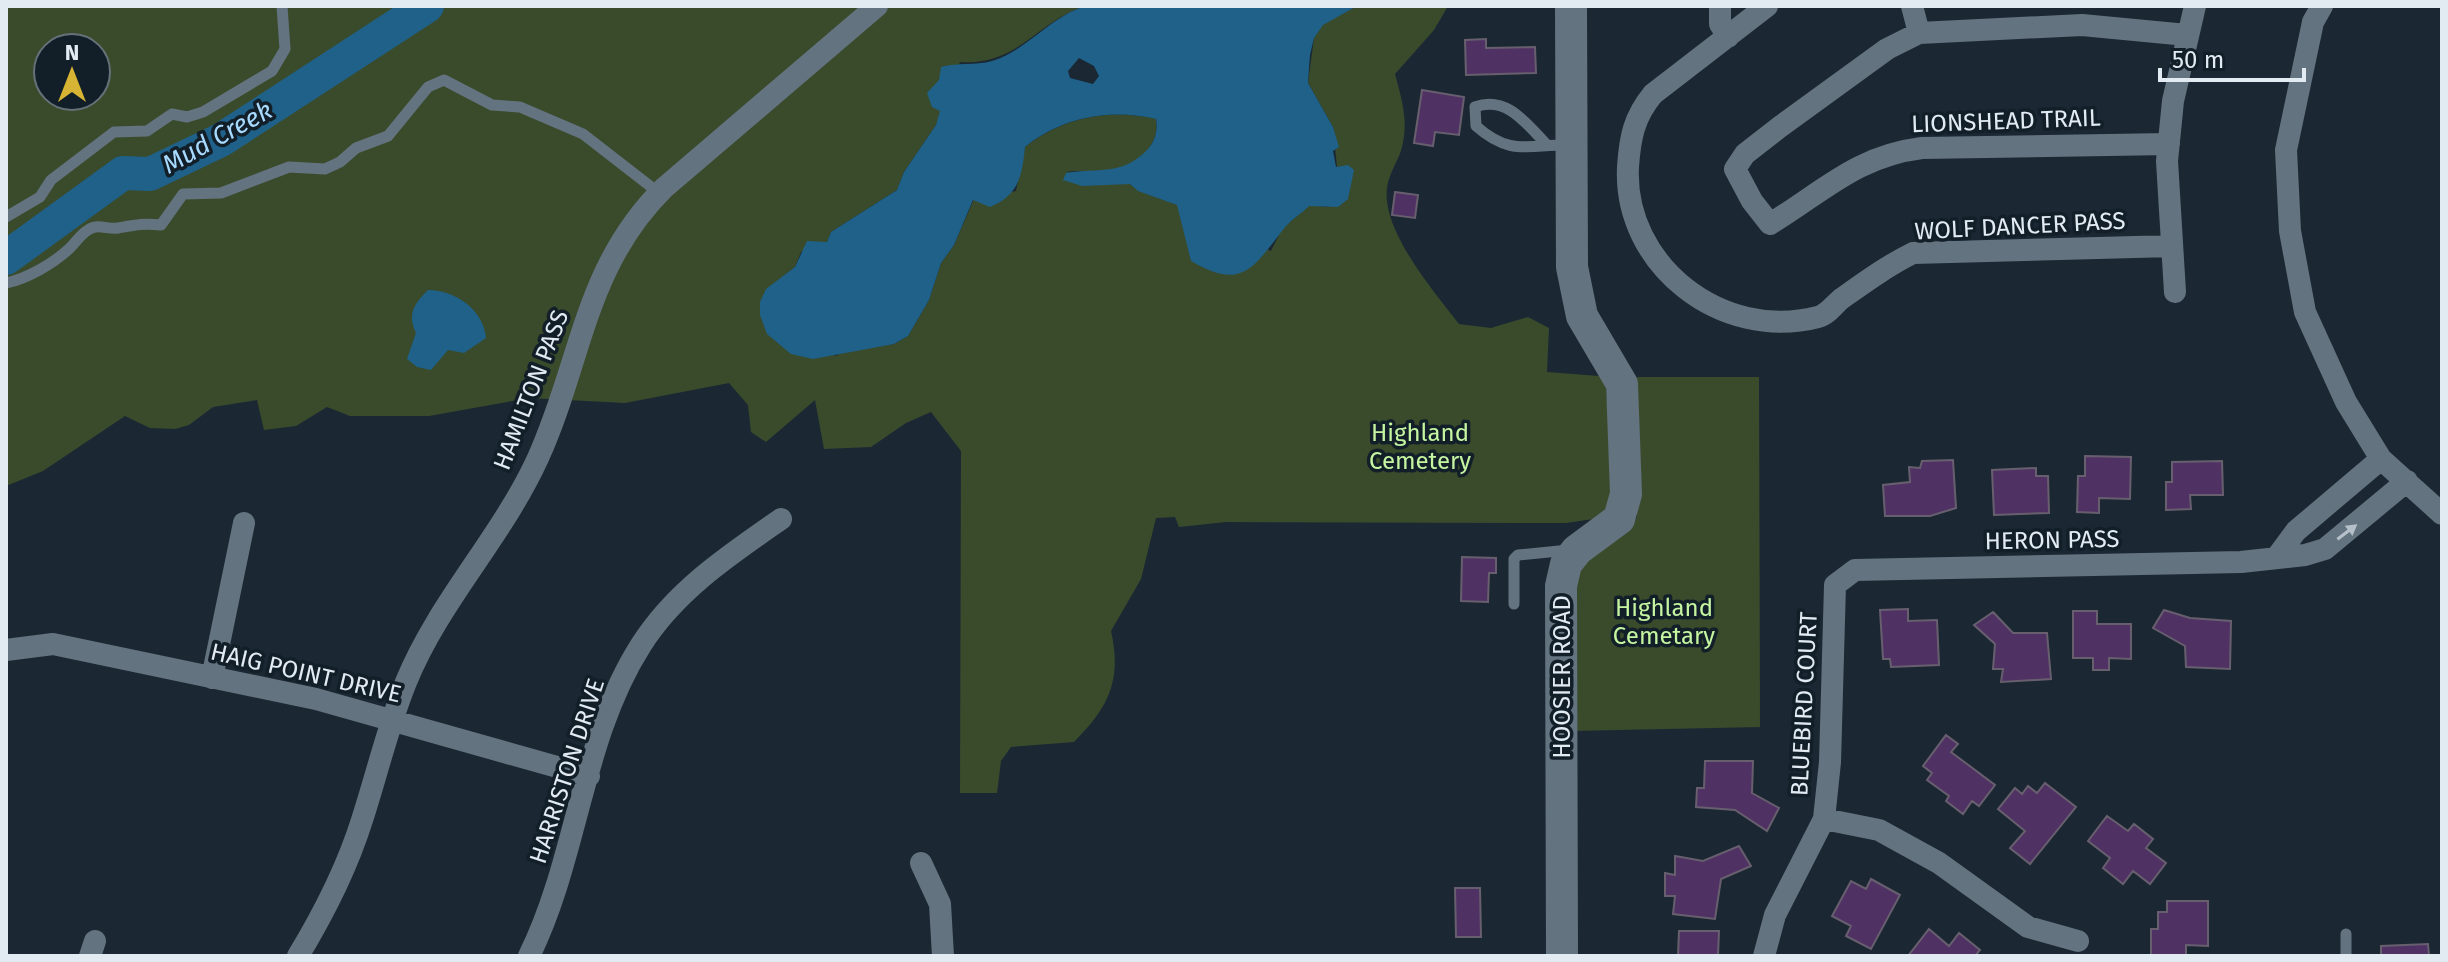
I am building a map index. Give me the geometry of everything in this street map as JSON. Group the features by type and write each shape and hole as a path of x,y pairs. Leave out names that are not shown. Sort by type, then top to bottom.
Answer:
{"street":[{"name":"HAMILTON PASS","path":"298,956 318,924 351,852 406,682 427,637 539,455 613,252 659,193 877,6"},
{"name":"HOOSIER ROAD","path":"1562,956 1561,586 1566,564 1577,550 1619,519 1626,494 1622,384 1590,334 1575,291 1558,145 1571,6"},
{"path":"1720,6 1720,24 1728,37"},
{"name":"WOLF DANCER PASS","path":"1767,6 1653,94 1639,111 1630,135 1630,204 1650,250 1666,274 1687,292 1720,310 1765,319 1821,317 1886,267 1913,253 2172,246"},
{"path":"1912,6 1919,33 2082,25 2187,35"},
{"path":"2175,292 2169,144 2187,35 2195,6"},
{"path":"2322,6 2313,22 2286,150 2290,231 2305,312 2346,402 2381,459 2442,514"},
{"name":"LIONSHEAD TRAIL","path":"1919,33 1887,49 1745,154 1735,169 1752,201 1770,224 1846,172 1891,151 2169,144"},
{"path":"2276,558 2296,531 2381,459"},
{"name":"HERON PASS","path":"1835,585 1855,570 2241,562 2276,558 2325,549 2407,481"},
{"name":"HARRISTON DRIVE","path":"529,956 554,901 615,694 642,644 695,581 781,519"},
{"path":"212,678 244,523"},
{"name":"BLUEBIRD COURT","path":"1764,956 1775,915 1824,819 1830,762 1835,585"},
{"name":"HAIG POINT DRIVE","path":"6,650 53,644 212,678 394,719 589,776"},
{"path":"1824,819 1879,830 1939,863 2028,927 2078,941"},
{"path":"921,863 940,904 943,956"}],"lane":[{"path":"6,217 28,207 40,197 51,180 114,132 147,131 172,114 187,117 203,112 272,71 285,49 282,6"},
{"path":"6,283 22,280 32,271 51,264 88,230 100,226 116,229 134,222 161,225 183,194 221,193 289,167 325,169 340,162 356,148 388,136 428,87 444,80 492,105 520,107 583,134 659,193"},
{"path":"1499,103 1558,145 1514,149 1498,143 1476,126 1475,107 1499,103"},
{"path":"1514,604 1514,559 1518,555 1577,550"},
{"path":"2346,934 2346,956"}],"green space":[{"name":"Highland Cemetery","path":"6,6 1085,6 1068,13 1026,42 997,57 960,62 936,125 904,172 897,190 831,232 827,242 801,252 795,267 781,278 835,356 850,349 894,344 908,336 929,300 941,263 954,245 974,199 1016,191 1025,147 1071,122 1104,115 1156,119 1154,140 1149,149 1133,162 1114,170 1066,172 1130,184 1139,191 1178,205 1271,251 1282,229 1309,205 1328,207 1337,167 1333,127 1308,83 1314,38 1323,24 1357,6 1448,6 1434,30 1395,74 1405,124 1401,149 1388,184 1390,216 1405,249 1459,324 1491,328 1528,317 1549,328 1547,372 1599,376 1606,387 1613,497 1600,518 1566,523 1226,522 1179,527 1175,517 1156,518 1141,579 1111,631 1115,664 1113,678 1110,692 1096,717 1074,742 1011,747 1001,761 997,793 960,793 961,451 931,412 906,423 871,447 824,449 815,400 766,442 751,432 748,405 729,383 625,403 529,398 429,416 350,416 327,407 296,426 264,430 257,400 213,407 189,425 175,429 150,428 125,416 43,471 6,486"},
{"name":"Highland Cemetary","path":"1636,377 1759,377 1760,727 1572,731 1574,568 1628,532 1637,517"}],"water":[{"path":"1085,6 1357,6 1323,25 1314,38 1308,83 1333,127 1339,147 1333,151 1336,167 1348,165 1354,170 1348,199 1338,207 1309,206 1244,272 1234,275 1208,270 1191,261 1177,205 1138,191 1130,184 1082,186 1063,180 1066,173 1129,164 1148,149 1157,127 1156,119 1139,116 1087,118 1055,128 1025,147 1017,183 1007,197 990,207 973,200 954,245 941,263 929,300 908,336 894,344 813,359 791,354 767,334 760,315 760,302 766,289 795,267 807,241 827,242 831,232 897,190 904,172 936,125 940,111 932,107 927,93 939,80 941,67 992,61 1004,56 1072,11","holes":["1079,58 1094,66 1099,76 1093,84 1070,78 1068,71"]},
{"path":"428,290 448,294 466,304 480,319 486,338 464,353 448,350 431,370 417,367 407,359 416,333 413,310"}],"building":[{"path":"1486,39 1486,48 1535,47 1536,73 1466,75 1465,40"},
{"path":"1422,90 1464,97 1459,135 1435,132 1433,146 1414,143"},
{"path":"1395,192 1418,195 1415,218 1392,215"},
{"path":"2085,456 2131,457 2130,499 2099,498 2099,513 2077,512 2078,476 2085,476"},
{"path":"1953,460 1956,508 1930,516 1885,516 1883,485 1910,482 1909,467 1920,468 1922,461"},
{"path":"2222,461 2223,495 2190,495 2191,509 2166,510 2166,482 2172,482 2172,462"},
{"path":"2036,468 2036,476 2048,476 2049,513 1994,515 1992,470"},
{"path":"1462,557 1496,558 1496,573 1489,573 1488,602 1461,601"},
{"path":"1908,609 1908,621 1937,620 1939,665 1891,667 1890,659 1883,659 1880,610"},
{"path":"2164,610 2190,618 2231,621 2230,669 2186,667 2185,646 2153,628"},
{"path":"2073,611 2097,611 2097,624 2131,624 2131,659 2109,658 2109,670 2093,670 2093,658 2073,658"},
{"path":"1993,612 2013,633 2047,633 2051,679 2001,682 2003,669 1993,669 1995,644 1974,625"},
{"path":"1946,735 1958,744 1951,752 1995,785 1979,806 1972,801 1963,814 1946,801 1949,796 1927,780 1932,773 1923,766"},
{"path":"1705,761 1753,761 1752,793 1779,808 1767,831 1735,810 1696,807 1697,788 1704,788"},
{"path":"2045,783 2076,807 2030,864 2010,848 2025,831 1998,809 2015,788 2022,794 2028,786 2037,793"},
{"path":"2107,816 2128,831 2134,824 2153,839 2146,848 2166,863 2150,884 2133,871 2123,884 2103,868 2110,858 2088,841"},
{"path":"1739,846 1751,866 1721,879 1715,919 1673,914 1675,896 1665,896 1665,873 1675,875 1675,856 1703,861"},
{"path":"1871,879 1900,895 1871,949 1846,936 1851,926 1832,916 1851,881 1866,889"},
{"path":"1455,888 1480,888 1481,937 1456,937"},
{"path":"2167,901 2208,901 2208,946 2186,945 2186,956 2151,956 2151,929 2158,929 2158,912 2167,912"},
{"path":"1929,929 1949,946 1959,933 1980,950 1975,956 1908,956"},
{"path":"1679,931 1719,931 1718,956 1678,956"},
{"path":"2428,944 2429,956 2381,956 2381,946"}],"waterway":[{"name":"Mud Creek","path":"6,258 123,173 150,174 221,140 427,6"}]}
